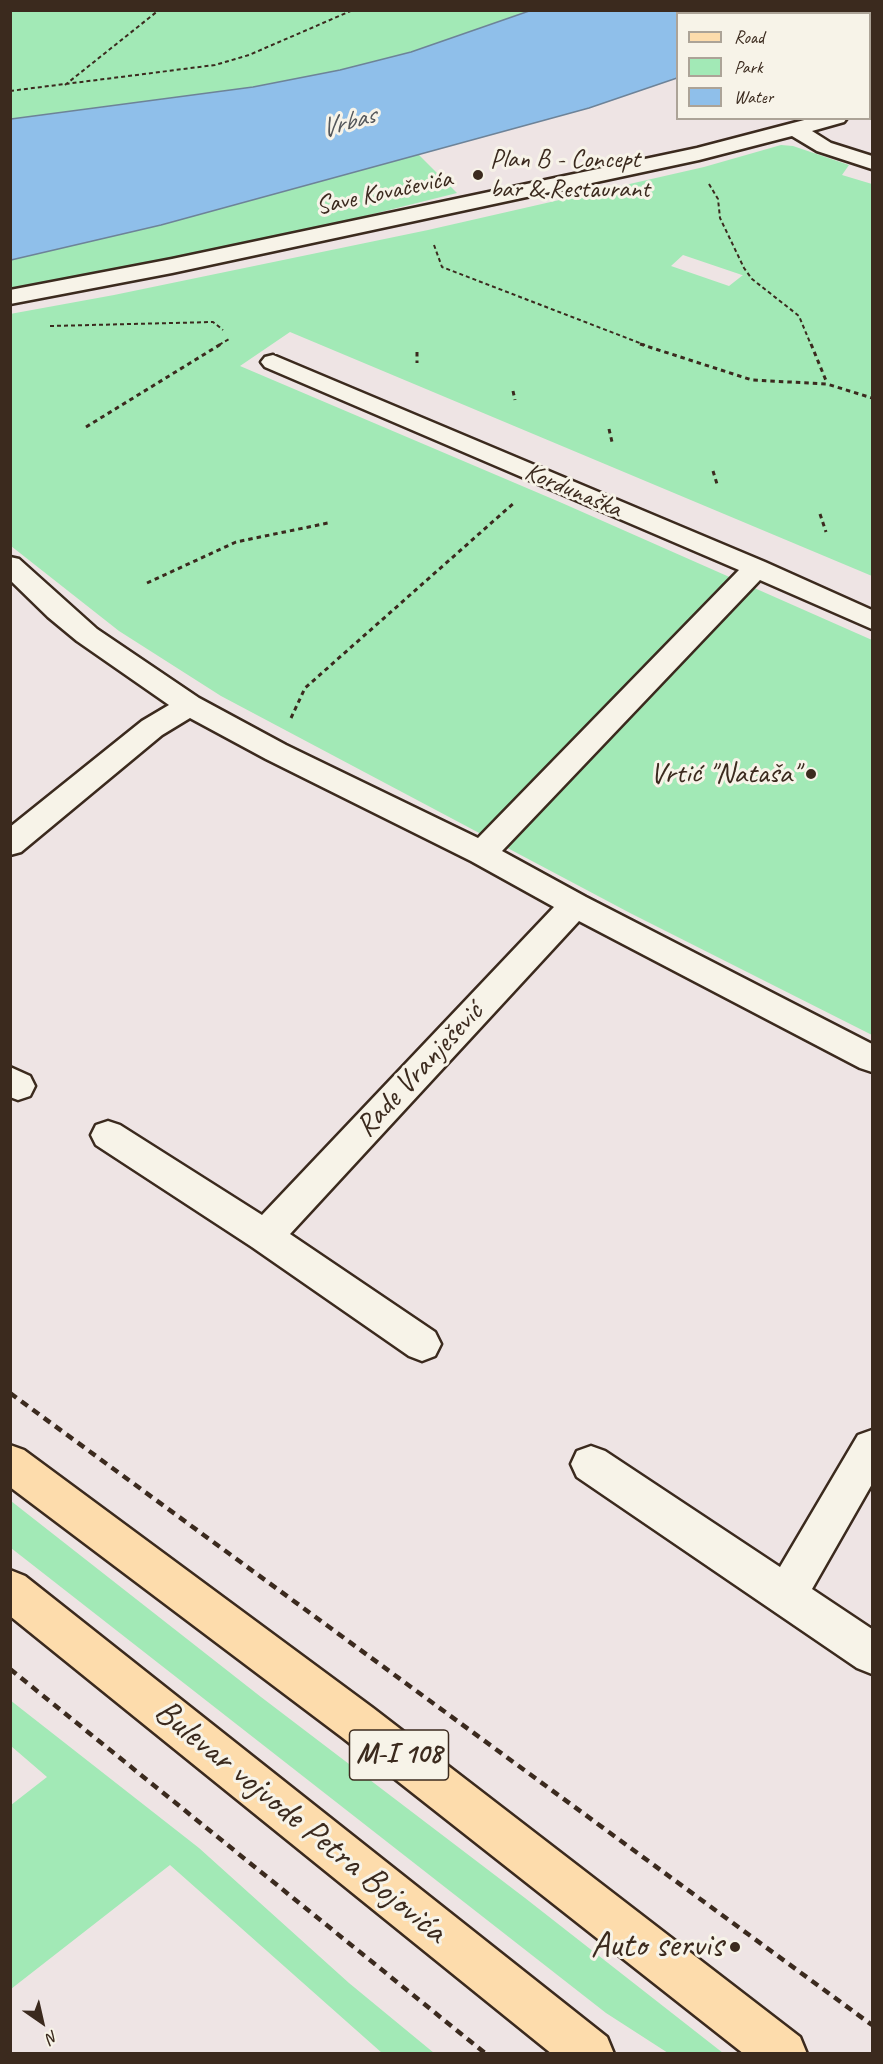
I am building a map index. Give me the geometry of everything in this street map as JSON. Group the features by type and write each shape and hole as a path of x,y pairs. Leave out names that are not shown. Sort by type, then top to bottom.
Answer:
{"main road":[{"name":"M-I 108","path":"10,1464 358,1723 783,2054"},
{"name":"Bulevar vojvode Petra Bojovića","path":"10,1590 590,2054"}],"street":[{"name":"Save Kovačevića","path":"10,297 193,262 699,154 829,120"},
{"path":"795,129 824,147 873,163"},
{"name":"Kordunaška","path":"273,363 873,620"},
{"path":"10,565 87,635 189,705 276,752 482,853 873,1059"},
{"path":"482,853 756,568"},
{"path":"10,844 152,728 189,705"},
{"name":"Rade Vranješević","path":"265,1236 575,904"},
{"path":"108,1135 265,1236 422,1344"},
{"path":"786,1595 873,1448"},
{"path":"591,1464 873,1653"}],"path":[{"path":"64,86 159,10"},
{"path":"10,91 64,86 214,65 233,60 353,10"},
{"path":"707,181 718,199 720,218 744,268 752,279 799,316 827,384"},
{"path":"432,239 442,267 628,340 752,380 827,384 873,398"},
{"path":"41,326 213,322 223,330"},
{"path":"86,427 231,338"},
{"path":"417,352 417,363"},
{"path":"513,391 515,400"},
{"path":"609,429 612,442"},
{"path":"713,471 717,484"},
{"path":"276,752 305,688 541,478"},
{"path":"820,514 826,532"},
{"path":"147,583 236,542 328,523"},
{"path":"10,1393 873,2025"},
{"path":"10,1669 486,2054"}],"green space":[{"path":"10,11 532,11 411,52 340,70 253,87 11,119"},
{"path":"781,145 793,146 849,165 842,175 872,184 872,576 290,332 240,366 562,503 872,640 872,1035 630,913 221,696 119,631 11,546 10,314 114,295 428,230 704,167","holes":["683,255 743,275 729,286 671,266"]},
{"path":"418,154 457,193 285,236 11,290 10,260 161,225"},
{"path":"11,1501 723,2053 668,2053 606,2013 11,1548"},
{"path":"10,1700 199,1848 349,1983 434,2053 382,2053 170,1865 11,1989 11,1805 47,1777 11,1746"}],"water":[{"name":"Vrbas","path":"532,10 844,11 676,12 676,78 589,108 161,225 11,260 11,119 253,87 340,70 411,52"}],"place":[{"name":"Plan B - Concept bar & Restaurant","path":"478,175"},
{"name":"Vrtić \"Nataša\"","path":"811,774"},
{"name":"Auto servis","path":"735,1947"}]}
